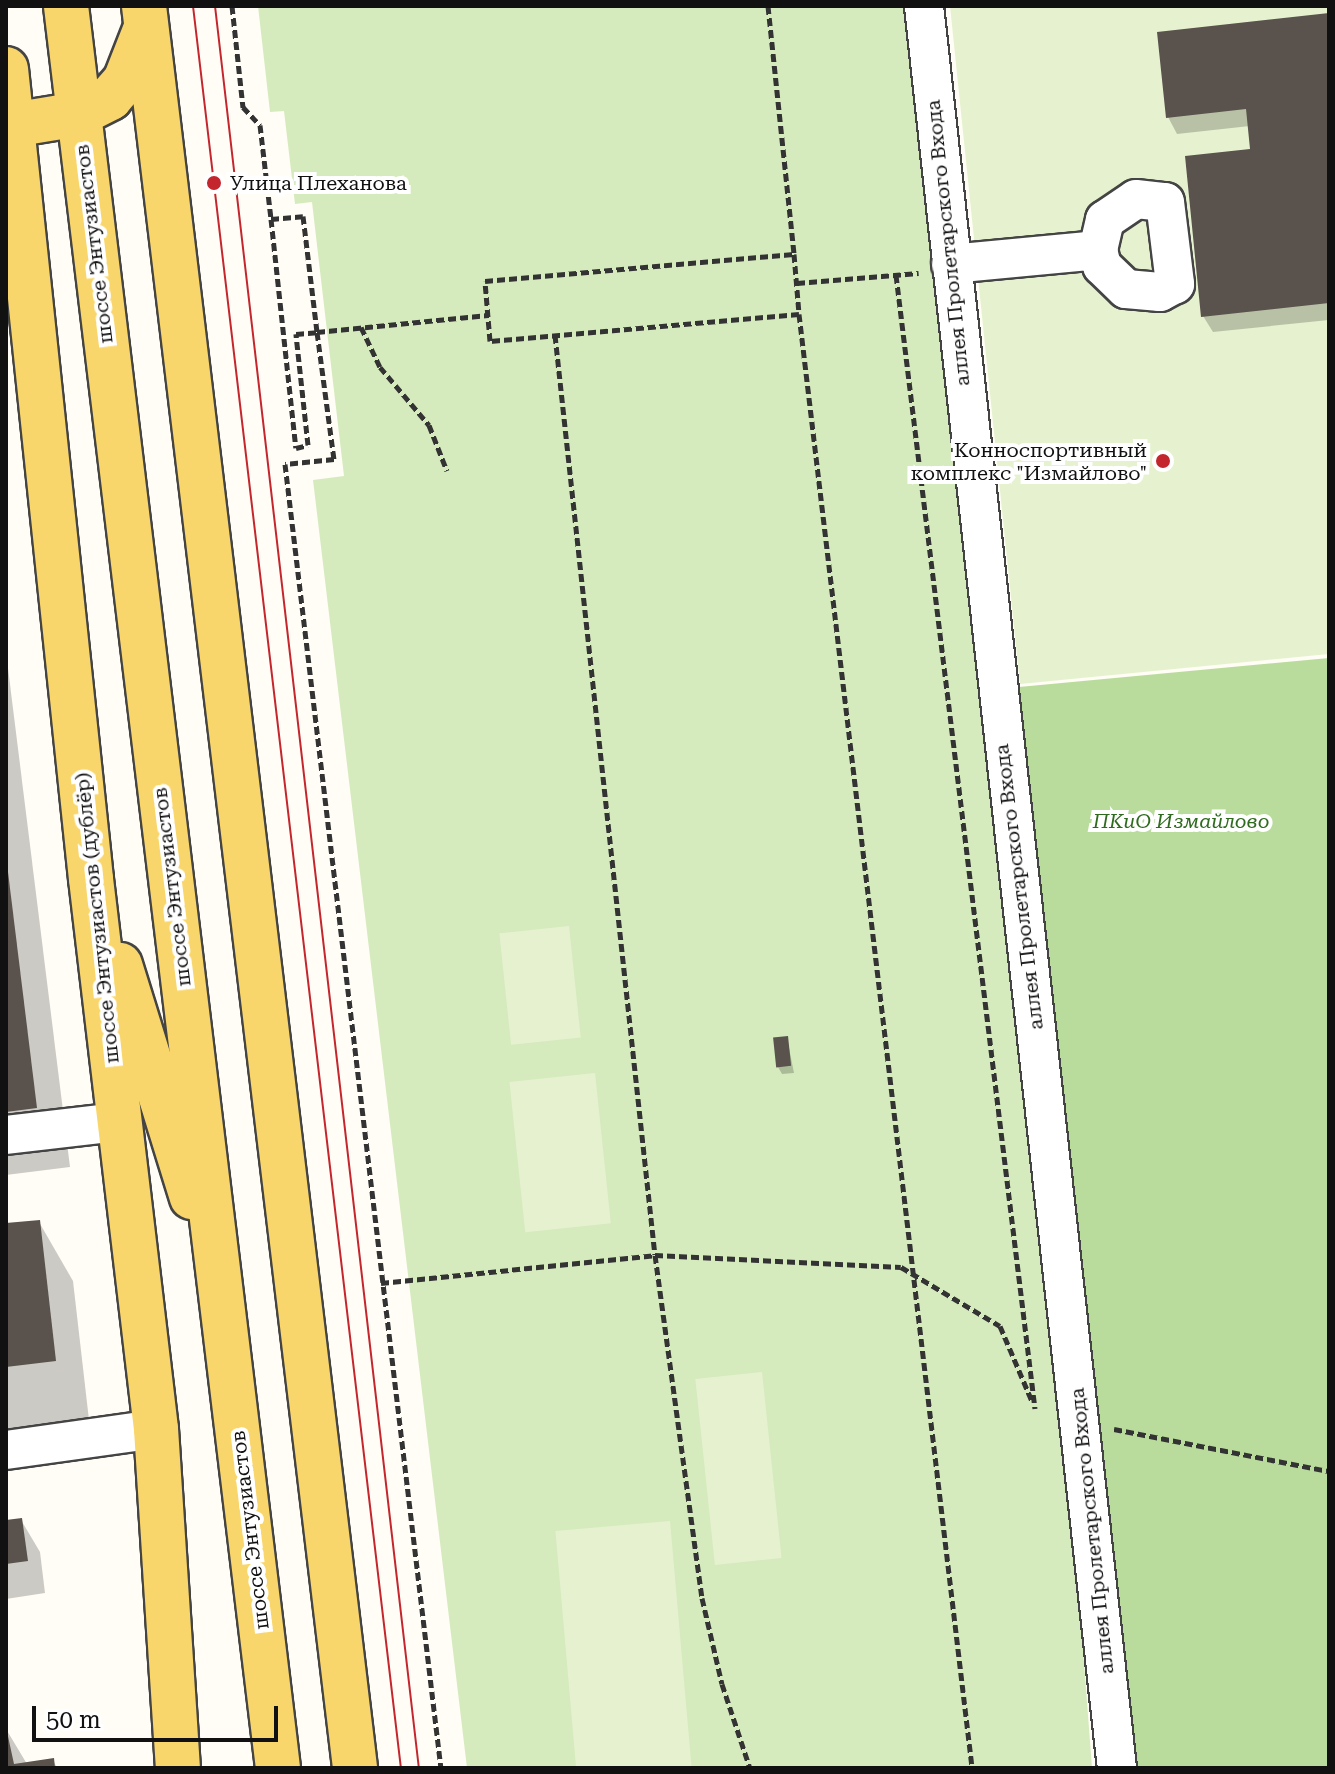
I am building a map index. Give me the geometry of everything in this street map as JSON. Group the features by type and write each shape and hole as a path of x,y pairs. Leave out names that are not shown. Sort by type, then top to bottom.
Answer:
{"main road":[{"name":"шоссе Энтузиастов","path":"66,6 278,1768"},
{"path":"10,125 79,114 110,98 125,81 145,15"},
{"path":"145,15 355,1768"},
{"name":"шоссе Энтузиастов (дублёр)","path":"6,69 18,211 91,879 156,1429 178,1768"},
{"path":"18,211 79,114"},
{"path":"91,879 169,1133 218,1271"}],"street":[{"name":"аллея Пролетарского Входа","path":"924,6 943,268 1117,1768"},
{"path":"943,268 1098,250"},
{"path":"6,1135 119,1122"},
{"path":"6,1450 156,1429"}],"path":[{"path":"232,6 243,107 260,125 296,448 308,445 296,334 488,315"},
{"path":"768,6 799,314 972,1768"},
{"path":"271,219 303,216 334,459 285,464 441,1768"},
{"path":"794,254 485,281 490,341 799,314"},
{"path":"797,283 943,268"},
{"path":"896,275 1035,1409"},
{"path":"361,327 380,367 429,425 447,471"},
{"path":"555,335 655,1255 702,1598 722,1684 750,1768"},
{"path":"381,1283 655,1255 901,1267 916,1280 1000,1326 1035,1409"},
{"path":"1035,1409 1046,1412"},
{"path":"1107,1427 1329,1471"}],"green space":[{"path":"258,6 903,6 1069,1464 1092,1768 467,1768 313,480 344,476 312,202 295,204 284,111 270,112"},
{"name":"Конноспортивный комплекс \"Измайлово\"","path":"950,6 1329,6 1329,654 1020,684"},
{"name":"ПКиО Измайлово","path":"1329,658 1329,1768 1125,1768 1019,687"},
{"path":"569,926 581,1037 511,1045 499,933"},
{"path":"595,1073 611,1223 525,1232 509,1082"},
{"path":"762,1372 782,1558 715,1565 695,1379"},
{"path":"670,1521 692,1768 576,1768 555,1531"}],"building":[{"path":"1329,13 1329,303 1201,317 1185,156 1250,149 1246,109 1166,118 1157,32"},
{"path":"6,873 37,1108 6,1112"},
{"path":"788,1036 791,1066 776,1067 773,1038"},
{"path":"40,1220 56,1361 6,1367 6,1223"},
{"path":"22,1518 28,1561 6,1564 6,1520"},
{"path":"6,1727 14,1764 54,1758 55,1768 6,1768"}],"tram line":[{"path":"193,6 401,1768"},
{"path":"215,6 419,1768"}],"place":[{"name":"Улица Плеханова","path":"214,183"},
{"name":"Конноспортивный комплекс \"Измайлово\"","path":"1163,461"}]}
